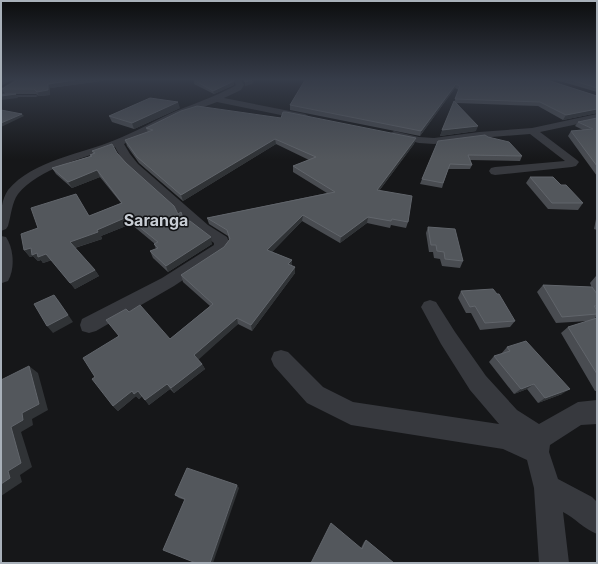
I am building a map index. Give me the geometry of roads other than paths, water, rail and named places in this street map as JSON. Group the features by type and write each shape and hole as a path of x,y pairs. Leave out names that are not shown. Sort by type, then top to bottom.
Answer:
{"street":[{"path":"1,226 13,192 30,177 75,158 118,143 179,113 197,106"},
{"path":"252,106 314,119"},
{"path":"384,132 418,140 434,141 479,135 532,131 597,117"},
{"path":"495,171 572,164 573,162 532,131"},
{"path":"89,325 168,282 220,248 222,244 222,242 203,228 134,166 125,156 118,143"},
{"path":"1,241 5,257 2,277"},
{"path":"430,307 448,338 478,383 509,418 538,445 546,488 554,563"},
{"path":"281,359 315,395 351,413 395,422 504,437 538,445"},
{"path":"538,445 578,414 597,412"},
{"path":"546,488 582,507 597,520"}],"district":[{"name":"Saranga","path":"156,220"}]}
